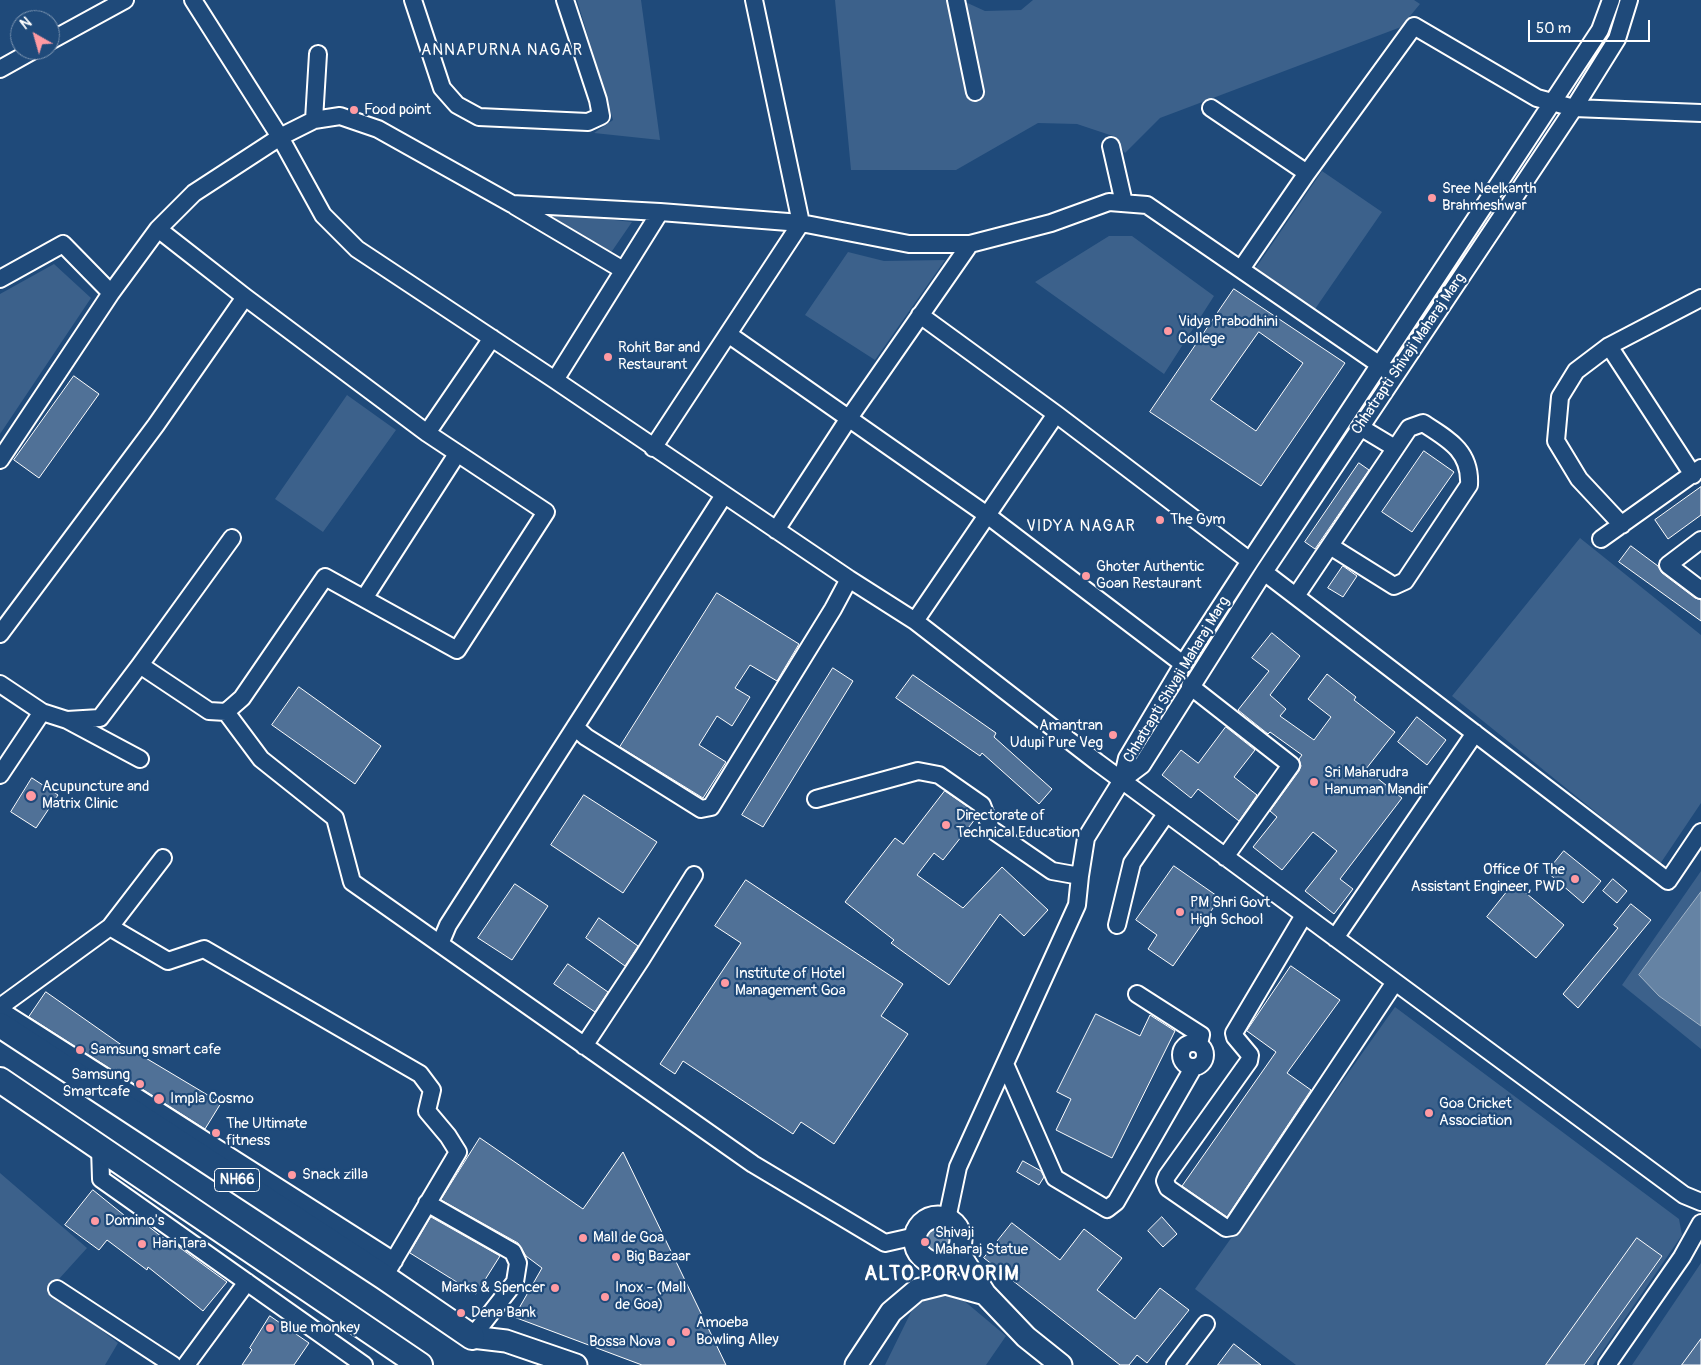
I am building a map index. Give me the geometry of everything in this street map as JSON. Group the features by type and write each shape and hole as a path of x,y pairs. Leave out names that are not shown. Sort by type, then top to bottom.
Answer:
{"highway":[{"name":"NH66","path":"0,1025 389,1269 472,1338"},
{"path":"0,1080 420,1365"}],"main road":[{"path":"948,1219 954,1223 961,1237 961,1244 953,1258 939,1263 925,1259 917,1248 916,1236 922,1224 928,1220 948,1219"},
{"path":"958,1252 985,1294 1026,1337 1061,1365"},
{"path":"856,1365 925,1259"},
{"path":"891,1312 917,1290 945,1283 985,1294"},
{"path":"472,1338 506,1341 576,1365"}],"street":[{"path":"60,36 125,0"},
{"path":"193,0 280,137 323,215 358,249 849,579 915,621 1166,814 1684,1195 1701,1202"},
{"path":"413,0 442,88 457,106 479,117 588,122 602,116 565,0"},
{"path":"653,448 801,223 754,0"},
{"path":"956,0 975,92"},
{"name":"Chhatrapti Shivaji Maharaj Marg","path":"1122,780 1126,758 1183,664 1600,30 1611,0"},
{"name":"Chhatrapti Shivaji Maharaj Marg","path":"1122,780 1142,765 1190,686 1264,572 1574,108 1617,39 1629,0"},
{"path":"1241,269 1307,173 1414,26 1537,98 1552,103 1574,108 1701,113"},
{"path":"314,120 318,54"},
{"path":"0,69 16,60"},
{"path":"1211,108 1307,173"},
{"path":"0,460 112,293 158,229 194,193 280,137 314,120 340,116 378,129 512,204 623,270"},
{"path":"1112,146 1124,203"},
{"path":"512,204 660,212 801,223 909,244 970,244 1051,223 1109,202 1147,205 1394,376"},
{"path":"555,380 660,212"},
{"path":"140,665 209,711 226,712 242,698 325,577 457,650 546,512 427,433 245,297 158,229"},
{"path":"0,279 63,244 112,293"},
{"path":"776,530 849,418 970,244"},
{"path":"0,634 156,425 245,297"},
{"path":"1622,524 1579,479 1556,441 1560,397 1576,371 1609,346 1701,298"},
{"path":"920,315 1056,414 1250,561"},
{"path":"728,334 987,515 1183,664"},
{"path":"427,433 492,338"},
{"path":"1601,539 1697,472 1609,346"},
{"path":"915,621 1056,414"},
{"path":"1296,596 1409,428 1423,423 1452,442 1462,455 1470,474 1469,485 1405,581 1394,586 1330,546"},
{"path":"1360,427 1395,448"},
{"path":"364,598 457,454"},
{"path":"440,944 448,926 724,495"},
{"path":"68,720 100,718 232,538"},
{"path":"1701,540 1668,564 1701,590"},
{"path":"1264,572 1668,881 1701,832"},
{"path":"575,727 586,737 701,810 711,807 833,609 849,579"},
{"path":"0,684 42,712 68,720 140,760"},
{"path":"1190,686 1291,765 1225,857"},
{"path":"0,775 42,712"},
{"path":"226,712 261,759 336,818 352,882 753,1164 885,1243 916,1236"},
{"path":"1335,938 1476,733"},
{"path":"816,799 918,771 939,775 982,805 991,829 1052,870 1080,876"},
{"path":"948,1219 958,1167 1077,905 1086,838 1122,780"},
{"path":"1117,925 1132,864 1166,814"},
{"path":"110,928 168,961 204,949 420,1074 432,1090 427,1111 448,1136 458,1152 389,1269 0,1009 110,928 164,858"},
{"path":"584,1046 694,875"},
{"path":"1304,915 1234,1033 1235,1037 1250,1055 1249,1061 1167,1176 1165,1181 1168,1188 1226,1228 1232,1227 1395,982"},
{"path":"1005,1064 1055,1178 1106,1209 1116,1202 1193,1068 1201,1065 1205,1058 1204,1050 1199,1044 1201,1035 1137,994"},
{"path":"100,1148 100,1179 364,1365"},
{"path":"427,1203 513,1252 518,1263 515,1282 472,1338"},
{"path":"1607,1365 1682,1257 1701,1223"},
{"path":"186,1365 247,1282"},
{"path":"56,1289 173,1365"},
{"path":"1175,1365 1206,1324"}],"shaded area":[{"path":"577,0 641,0 660,140 594,133 613,120"},
{"path":"835,0 961,0 985,11 1021,10 1033,0 1414,0 1420,4 1401,27 1160,118 1125,153 1113,136 1077,124 1038,123 956,170 851,170"},
{"path":"1322,171 1382,212 1315,309 1255,269"},
{"path":"543,212 632,222 610,254"},
{"path":"1109,236 1132,236 1214,296 1164,374 1035,282"},
{"path":"848,252 884,261 945,260 875,360 805,315"},
{"path":"54,264 91,298 0,434 0,294"},
{"path":"347,395 396,430 323,532 275,499"},
{"path":"1580,538 1701,635 1701,803 1660,864 1452,696"},
{"path":"1701,871 1701,1049 1622,985"},
{"path":"1701,892 1701,1026 1659,996 1639,975"},
{"name":"Goa Cricket Association","path":"1395,1007 1679,1219 1682,1235 1593,1365 1296,1365 1195,1289"},
{"path":"0,1173 87,1248 49,1290 118,1343 105,1365 0,1365"},
{"path":"938,1228 947,1231 950,1240 947,1249 938,1252 929,1249 926,1240 929,1231"},
{"path":"1701,1263 1701,1365 1632,1365"},
{"path":"935,1294 956,1294 1006,1336 986,1365 885,1365 913,1308"}],"building":[{"path":"1234,289 1345,363 1261,486 1150,412","holes":["1259,332 1303,363 1256,431 1211,400"]},
{"path":"74,376 99,394 39,478 14,460"},
{"path":"1424,451 1454,472 1412,532 1382,512"},
{"path":"1359,463 1369,470 1315,549 1305,542"},
{"path":"1701,487 1701,515 1668,539 1655,520"},
{"path":"1631,546 1658,566 1662,573 1695,598 1701,600 1701,621 1619,562"},
{"path":"1343,566 1357,576 1343,597 1328,588"},
{"path":"717,593 799,644 777,681 750,665 735,688 750,697 732,726 717,716 699,745 726,762 703,798 620,747"},
{"path":"1272,633 1300,656 1270,695 1286,709 1280,716 1314,740 1331,717 1308,699 1327,674 1356,697 1354,700 1395,732 1366,769 1402,798 1340,879 1353,889 1334,914 1305,891 1337,851 1313,832 1282,870 1253,847 1277,817 1270,811 1299,771 1301,766 1299,759 1302,755 1270,732 1268,734 1238,710 1269,671 1252,658"},
{"path":"833,668 853,681 763,827 742,815"},
{"path":"913,675 996,733 994,737 1052,789 1039,804 982,753 980,756 896,698"},
{"path":"299,687 381,746 355,784 272,725"},
{"path":"1417,717 1446,740 1427,765 1398,742"},
{"path":"1226,727 1255,750 1234,777 1257,795 1239,821 1198,789 1191,798 1162,775 1181,750 1198,763"},
{"path":"32,778 58,795 36,828 11,812"},
{"path":"945,791 974,811 976,818 943,860 934,853 917,875 963,908 1002,867 1048,910 1024,936 1000,914 949,985 891,943 894,940 845,902 895,838 903,844"},
{"path":"584,795 657,842 623,893 551,845"},
{"path":"1564,851 1601,881 1583,903 1547,872"},
{"path":"1174,866 1220,898 1173,966 1148,949 1157,935 1136,920"},
{"path":"1613,879 1627,891 1617,903 1603,891"},
{"path":"746,880 903,984 881,1016 908,1034 834,1144 801,1122 793,1134 683,1061 675,1074 660,1064 741,943 715,926"},
{"path":"1514,883 1564,925 1536,958 1487,917"},
{"path":"515,884 548,906 512,960 478,938"},
{"path":"1631,904 1651,920 1578,1008 1563,994 1618,928 1614,925"},
{"path":"599,918 638,946 625,966 586,938"},
{"path":"568,964 608,992 595,1012 554,984"},
{"path":"1291,966 1340,1000 1287,1073 1311,1090 1227,1217 1182,1186 1276,1052 1247,1031"},
{"path":"46,992 133,1053 134,1051 221,1103 205,1129 29,1017"},
{"path":"1096,1014 1140,1036 1150,1015 1175,1031 1112,1158 1056,1130 1071,1099 1057,1092"},
{"name":"Mall de Goa","path":"480,1138 583,1209 623,1152 726,1365 642,1365 514,1317 542,1268 526,1256 518,1243 441,1200"},
{"path":"1023,1161 1041,1171 1044,1177 1039,1185 1017,1172"},
{"path":"93,1190 135,1224 139,1219 171,1244 172,1242 227,1282 203,1311 148,1267 147,1270 107,1240 99,1250 65,1225"},
{"path":"431,1217 500,1256 476,1294 410,1253"},
{"path":"1162,1217 1177,1234 1163,1247 1148,1231"},
{"path":"1012,1223 1060,1260 1084,1229 1122,1258 1097,1290 1135,1319 1160,1288 1189,1310 1147,1363 1137,1355 1129,1365 1120,1365 984,1258"},
{"path":"1637,1238 1662,1256 1584,1365 1546,1365"},
{"path":"270,1316 309,1343 294,1365 242,1365 252,1350 250,1348"},
{"path":"1701,1339 1701,1365 1682,1365"},
{"path":"1234,1344 1261,1365 1218,1365"}],"place":[{"name":"Food point","path":"354,110"},
{"name":"Sree Neelkanth Brahmeshwar","path":"1432,198"},
{"name":"Vidya Prabodhini College","path":"1168,331"},
{"name":"Rohit Bar and Restaurant","path":"608,357"},
{"name":"The Gym","path":"1160,520"},
{"name":"Ghoter Authentic Goan Restaurant","path":"1086,576"},
{"name":"Amantran Udupi Pure Veg","path":"1113,735"},
{"name":"Sri Maharudra Hanuman Mandir","path":"1314,782"},
{"name":"Acupuncture and Matrix Clinic","path":"31,796"},
{"name":"Directorate of Technical Education","path":"946,825"},
{"name":"Office Of The Assistant Engineer, PWD","path":"1575,879"},
{"name":"PM Shri Govt High School","path":"1180,912"},
{"name":"Institute of Hotel Management Goa","path":"725,983"},
{"name":"Samsung smart cafe","path":"80,1050"},
{"name":"Samsung Smartcafe","path":"140,1084"},
{"name":"Impla Cosmo","path":"159,1099"},
{"name":"Goa Cricket Association","path":"1429,1113"},
{"name":"The Ultimate fitness","path":"216,1133"},
{"name":"Snack zilla","path":"292,1175"},
{"name":"Domino's","path":"95,1221"},
{"name":"Mall de Goa","path":"583,1238"},
{"name":"Shivaji Maharaj Statue","path":"925,1242"},
{"name":"Hari Tara","path":"142,1244"},
{"name":"Big Bazaar","path":"616,1257"},
{"name":"Marks & Spencer","path":"555,1288"},
{"name":"Inox - (Mall de Goa)","path":"605,1297"},
{"name":"Dena Bank","path":"461,1313"},
{"name":"Blue monkey","path":"270,1328"},
{"name":"Amoeba Bowling Alley","path":"686,1332"},
{"name":"Bossa Nova","path":"671,1342"}],"district":[{"name":"ANNAPURNA NAGAR","path":"502,51"},
{"name":"VIDYA NAGAR","path":"1081,527"},
{"name":"ALTO PORVORIM","path":"942,1275"}]}
